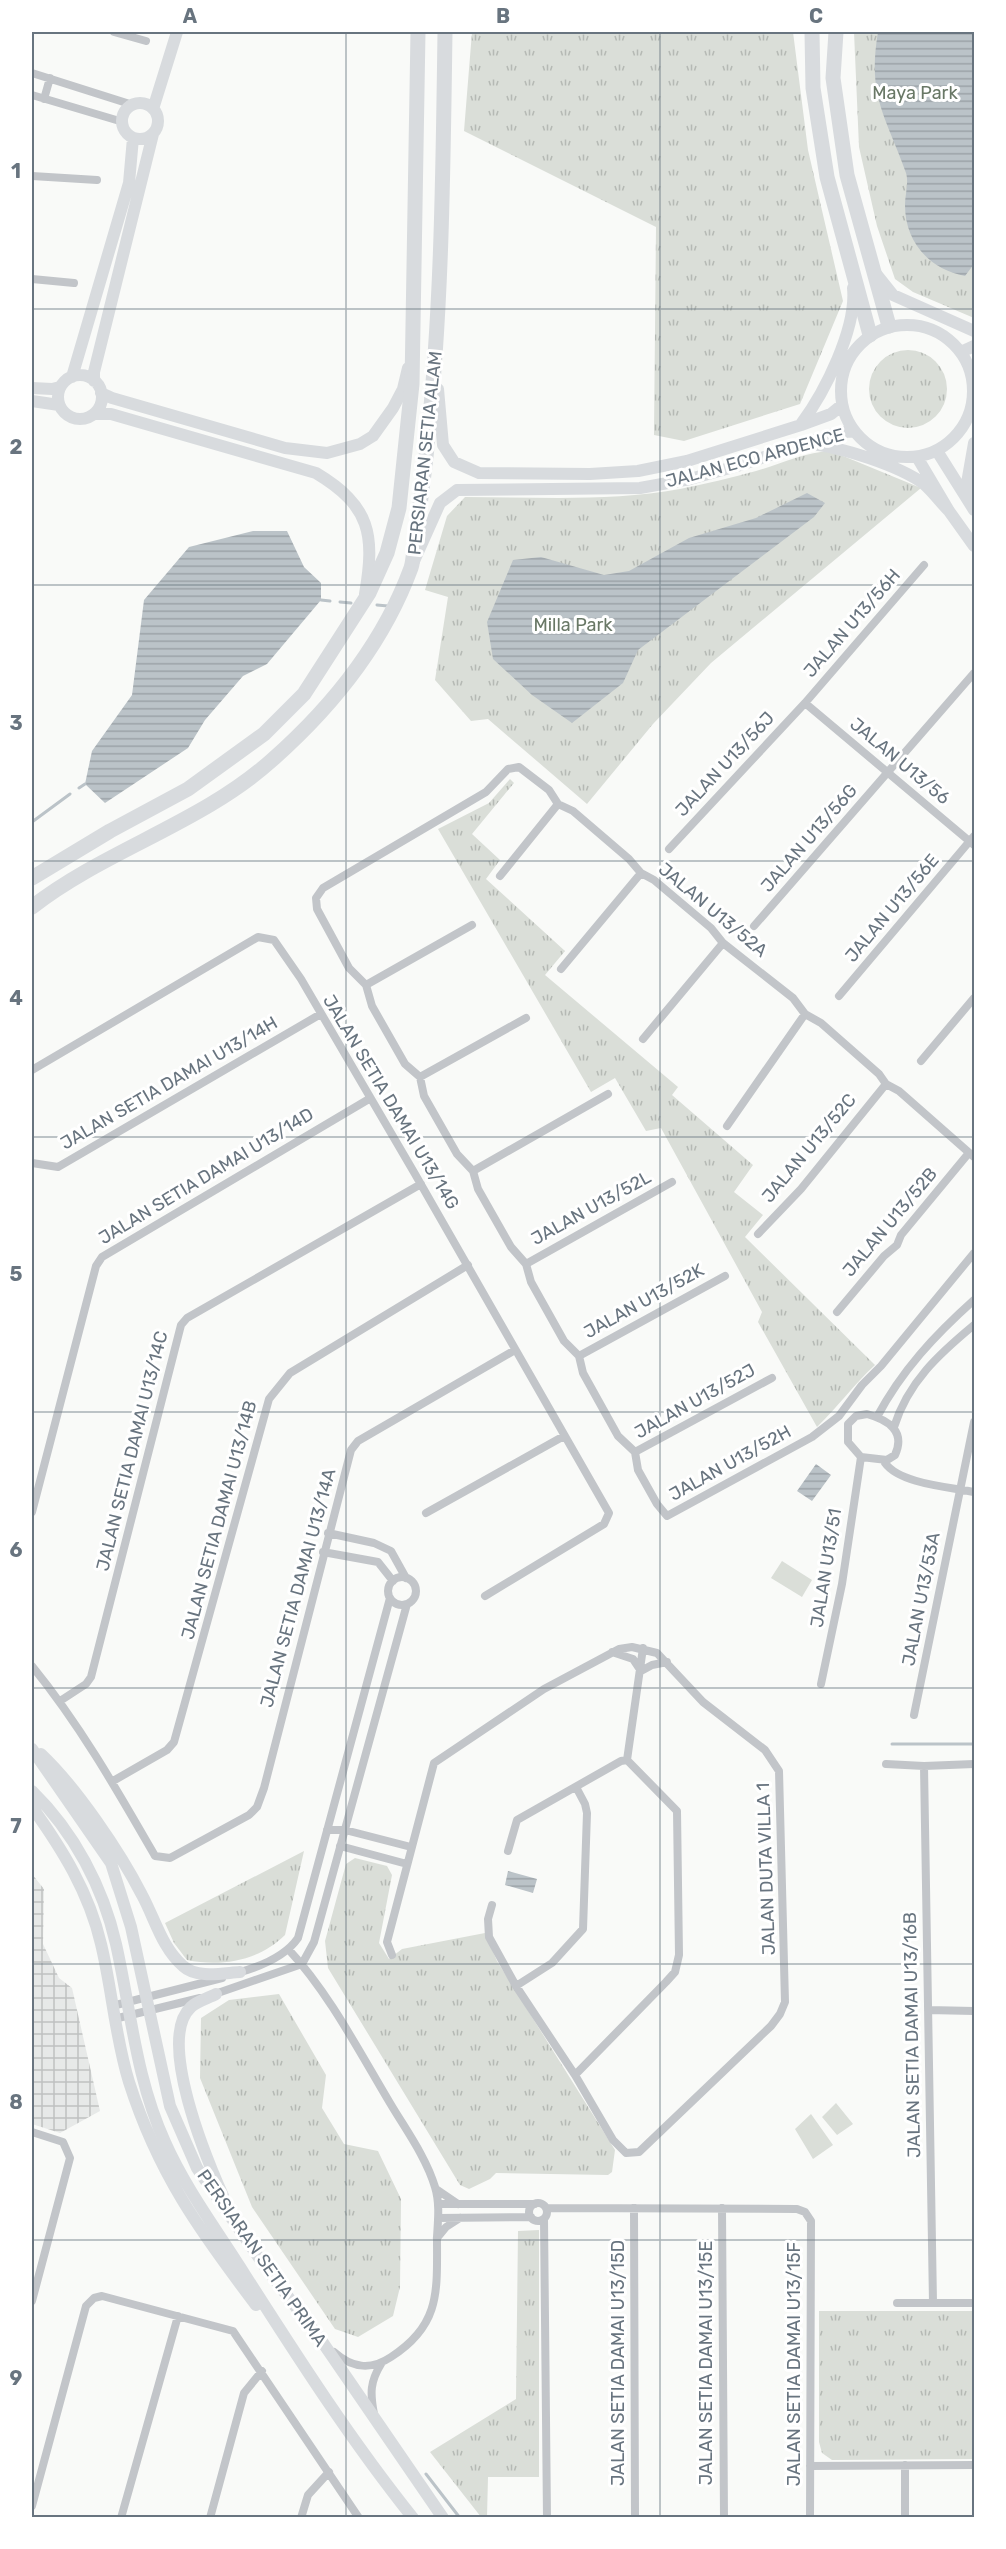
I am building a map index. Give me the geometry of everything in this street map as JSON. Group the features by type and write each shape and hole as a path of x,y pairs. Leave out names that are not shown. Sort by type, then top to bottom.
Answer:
{"highway":[{"name":"PERSIARAN SETIA ALAM","path":"32,878 110,831 188,789 264,734 304,694 362,608 387,553 399,508 413,349 418,32"},
{"name":"PERSIARAN SETIA ALAM","path":"32,907 107,861 216,802 271,762 319,715 355,674 385,624 412,564 437,351 445,32"},
{"path":"811,32 813,75 827,177 870,335"},
{"path":"834,32 833,78 847,176 889,326"}],"street":[{"path":"114,32 146,41"},
{"path":"153,109 177,32"},
{"path":"32,73 133,105 144,104 153,109 158,118 94,372 94,381 101,393 285,448 327,453 360,444 378,429 403,389 413,349"},
{"path":"44,99 50,78"},
{"path":"32,95 123,122"},
{"path":"133,105 125,112 123,122 126,132 134,138 144,139 153,134"},
{"path":"32,388 60,387 72,377 129,183 134,138"},
{"path":"32,176 97,180"},
{"path":"871,263 884,286 893,295 975,331"},
{"path":"801,424 815,406 848,327 854,303 851,270"},
{"path":"32,279 74,283"},
{"path":"909,324 929,327 947,337 961,352 973,374 973,398 968,419 955,438 937,451 917,457 893,456 871,447 854,431 842,405 840,390 844,369 855,350 870,335 889,326 909,324"},
{"path":"961,352 975,346"},
{"name":"JALAN ECO ARDENCE","path":"437,351 443,445 454,462 479,473 590,474 638,471 687,461 831,414 842,405"},
{"path":"72,377 84,376 94,381"},
{"path":"59,405 60,387"},
{"path":"32,401 59,405 68,416 74,418 88,418 94,414 100,404 101,393"},
{"path":"94,414 111,414 316,474 329,481 349,498 367,524 370,543 362,608"},
{"name":"JALAN ECO ARDENCE","path":"412,564 440,502 457,490 640,488 690,479 837,433 854,431"},
{"path":"975,443 967,483 975,503"},
{"path":"806,444 847,451 908,475 924,484 949,511"},
{"path":"937,451 975,510"},
{"path":"917,457 949,511 975,546"},
{"name":"JALAN U13/56H","path":"805,702 924,565"},
{"name":"JALAN U13/56G","path":"754,926 975,674"},
{"name":"JALAN U13/56","path":"805,702 973,840"},
{"name":"JALAN U13/56J","path":"669,849 805,702"},
{"name":"JALAN U13/52A","path":"316,898 323,888 486,792 503,773 513,767 525,770 549,790 558,804 573,811 629,859 641,873 679,901 723,942 793,998 805,1014 829,1031 879,1074 886,1084 899,1091 961,1143 971,1155"},
{"path":"500,876 558,804"},
{"name":"JALAN U13/56E","path":"839,996 973,840"},
{"path":"561,969 641,873"},
{"name":"JALAN U13/52H","path":"316,898 316,909 349,968 366,985 372,1006 405,1064 420,1077 424,1096 451,1144 473,1171 478,1189 494,1218 511,1247 526,1264 531,1282 558,1331 579,1356 583,1373 618,1436 635,1452 638,1470 657,1504 667,1516 812,1437 839,1416"},
{"path":"366,985 472,925"},
{"name":"JALAN SETIA DAMAI U13/14G","path":"32,1070 258,937 274,940 300,979 319,1015 468,1264 564,1436 608,1509 609,1518 604,1524 485,1596"},
{"path":"643,1039 723,942"},
{"path":"921,1061 975,998"},
{"path":"728,1126 805,1014"},
{"name":"JALAN SETIA DAMAI U13/14H","path":"32,1163 58,1167 319,1015"},
{"path":"420,1077 526,1018"},
{"name":"JALAN U13/52C","path":"758,1234 807,1182 886,1084"},
{"path":"473,1171 608,1094"},
{"name":"JALAN SETIA DAMAI U13/14D","path":"32,1512 93,1277 102,1257 369,1099"},
{"name":"JALAN U13/52B","path":"837,1312 884,1256 897,1245 901,1234 971,1155"},
{"name":"JALAN U13/52L","path":"526,1264 672,1182"},
{"name":"JALAN SETIA DAMAI U13/14C","path":"60,1701 86,1684 91,1677 181,1325 187,1318 421,1184"},
{"path":"848,1424 839,1416 862,1385 881,1366 975,1253"},
{"name":"JALAN SETIA DAMAI U13/14B","path":"113,1781 167,1750 174,1742 269,1399 277,1386 290,1372 468,1264"},
{"name":"JALAN U13/52K","path":"579,1356 725,1276"},
{"path":"877,1417 897,1382 918,1354 975,1300"},
{"path":"894,1427 898,1413 928,1366 944,1349 975,1325"},
{"name":"JALAN SETIA DAMAI U13/14A","path":"113,1781 155,1856 170,1858 249,1815 257,1807 351,1450 358,1441 515,1350"},
{"name":"JALAN U13/52J","path":"635,1452 772,1378"},
{"path":"867,1414 894,1427 899,1436 895,1455 886,1460 861,1457 848,1442 848,1424 856,1416 867,1414"},
{"name":"JALAN U13/53A","path":"914,1714 975,1422"},
{"path":"426,1513 564,1436"},
{"name":"JALAN U13/51","path":"821,1684 842,1584 861,1457"},
{"path":"886,1460 885,1463 891,1471 904,1477 975,1492"},
{"path":"114,2019 216,1994 302,1964 314,1942 407,1604 413,1599 416,1591 391,1551 374,1543 328,1533"},
{"path":"323,1552 378,1562 393,1581"},
{"path":"406,1578 393,1581 388,1589 390,1598 395,1604 407,1604"},
{"path":"112,2006 175,1992 252,1969 289,1950 298,1938 390,1598"},
{"path":"378,1642 383,1639 391,1641 395,1648"},
{"path":"392,1955 387,1942 434,1763 544,1689 612,1652 625,1647 643,1648 627,1760"},
{"name":"JALAN DUTA VILLA 1","path":"575,2075 620,2150 632,2154 646,2148 703,2089 771,2026 785,2002 779,1771 765,1750 703,1702 657,1653 643,1648"},
{"path":"612,1652 633,1659 641,1671"},
{"path":"641,1671 652,1665 667,1662"},
{"path":"32,1666 60,1701 113,1781"},
{"path":"32,1747 61,1773 95,1821 142,1894 164,1943 183,1967 198,1974 240,1972"},
{"name":"PERSIARAN SETIA PRIMA","path":"32,1747 111,1863 131,1927 170,2106 197,2168 321,2340 443,2517"},
{"path":"508,1851 518,1820 621,1761 627,1760"},
{"path":"492,1905 488,1919 489,1937 516,1986 575,2075 666,1982 678,1966 677,1811 627,1760"},
{"path":"886,1764 924,1766 975,1764"},
{"name":"JALAN SETIA DAMAI U13/16B","path":"924,1766 933,2303"},
{"path":"516,1986 552,1963 583,1929 587,1813 576,1787"},
{"name":"PERSIARAN SETIA PRIMA","path":"32,1791 72,1839 92,1878 108,1917 116,1943 138,2062 148,2100 185,2182 301,2363 379,2475 413,2517"},
{"path":"32,1807 70,1863 87,1899 101,1943 114,2019 128,2079 166,2175 210,2247 301,2363"},
{"path":"327,1830 345,1830 411,1847"},
{"path":"340,1846 407,1864"},
{"path":"289,1950 302,1964 402,2123 429,2171 436,2189 438,2204 437,2287 430,2316 420,2334 381,2364 372,2379 370,2392 375,2418"},
{"path":"216,1994 191,2007 183,2020 179,2041 181,2070 205,2156 236,2225"},
{"path":"928,2010 975,2011"},
{"path":"32,2132 63,2142 69,2153 70,2163 32,2301"},
{"path":"436,2189 458,2204"},
{"path":"438,2204 541,2204 546,2208 722,2208"},
{"path":"531,2217 530,2210 535,2204"},
{"path":"546,2208 544,2219 547,2517"},
{"name":"JALAN SETIA DAMAI U13/15D","path":"634,2208 634,2517"},
{"name":"JALAN SETIA DAMAI U13/15F","path":"722,2208 797,2208 805,2212 811,2221 810,2517"},
{"name":"JALAN SETIA DAMAI U13/15E","path":"722,2208 724,2517"},
{"path":"438,2218 531,2217 536,2221 544,2219"},
{"path":"437,2238 446,2227 460,2218"},
{"path":"32,2506 86,2307 94,2298 102,2296 233,2331 359,2517"},
{"path":"897,2303 975,2303"},
{"path":"121,2517 178,2316"},
{"path":"321,2340 343,2360 355,2366 381,2364"},
{"path":"210,2517 244,2392 262,2372"},
{"path":"905,2465 905,2517"},
{"path":"810,2466 975,2465"},
{"path":"301,2517 308,2495 329,2472"}],"shaded area":[{"name":"Maya Park","path":"878,32 974,32 974,264 965,276 940,267 930,260 914,242 909,231 905,205 907,177 880,106 877,90 875,54"},
{"path":"807,493 825,503 814,517 638,650 623,683 572,723 532,695 493,659 487,622 513,560 541,557 604,575 629,571 689,538 756,518"},
{"path":"253,531 287,531 304,567 321,583 321,600 267,664 243,676 205,720 188,748 105,803 85,784 92,751 132,695 144,600 189,547"},
{"path":"816,1464 831,1475 812,1501 797,1491"},
{"path":"508,1871 537,1879 533,1893 505,1885"},
{"path":"32,1874 44,1889 43,1944 59,1978 72,1988 100,2111 60,2133 32,2124"}],"green space":[{"path":"472,32 793,32 808,150 843,301 800,404 684,441 654,435 656,227 464,131"},
{"name":"Maya Park","path":"854,32 974,32 974,318 913,292 895,279 877,226 859,147"},
{"path":"900,350 916,350 930,356 941,367 947,381 947,397 941,411 930,422 916,428 900,428 886,422 875,411 869,397 869,381 875,367 886,356"},
{"name":"Milla Park","path":"831,451 921,488 711,663 653,724 587,804 488,719 471,721 435,680 448,597 425,590 447,516 465,497 573,498 653,493 718,481 802,456"},
{"path":"510,779 514,783 472,834 500,860 486,879 565,951 545,975 678,1087 672,1095 753,1165 734,1192 763,1215 745,1237 875,1365 817,1427 758,1322 762,1312 661,1128 646,1131 615,1078 591,1092 438,829 489,803"},
{"path":"782,1561 812,1580 802,1597 771,1578"},
{"path":"304,1851 285,1935 264,1951 239,1960 213,1963 187,1960 174,1943 165,1923"},
{"path":"355,1858 387,1866 392,1875 379,1943 389,1959 402,1949 485,1933 497,1961 615,2150 612,2172 608,2175 496,2173 490,2179 469,2189 460,2185 328,1968 325,1941 346,1864"},
{"path":"279,1994 326,2075 322,2108 344,2144 378,2151 401,2199 400,2287 393,2316 358,2337 335,2329 252,2207 200,2078 201,2018 229,2000"},
{"path":"836,2103 853,2124 837,2135 822,2117"},
{"path":"811,2114 833,2145 813,2159 795,2129"},
{"path":"539,2230 539,2477 488,2477 487,2517 481,2517 430,2452 516,2399 518,2231"},
{"path":"819,2311 974,2311 974,2459 832,2460 822,2453 819,2442"}],"waterway":[{"path":"321,600 330,601"},
{"path":"340,602 351,603"},
{"path":"377,605 388,606"},
{"path":"79,788 85,784"},
{"path":"32,822 70,794"},
{"path":"892,1744 974,1744"},
{"path":"426,2474 460,2518"}]}
